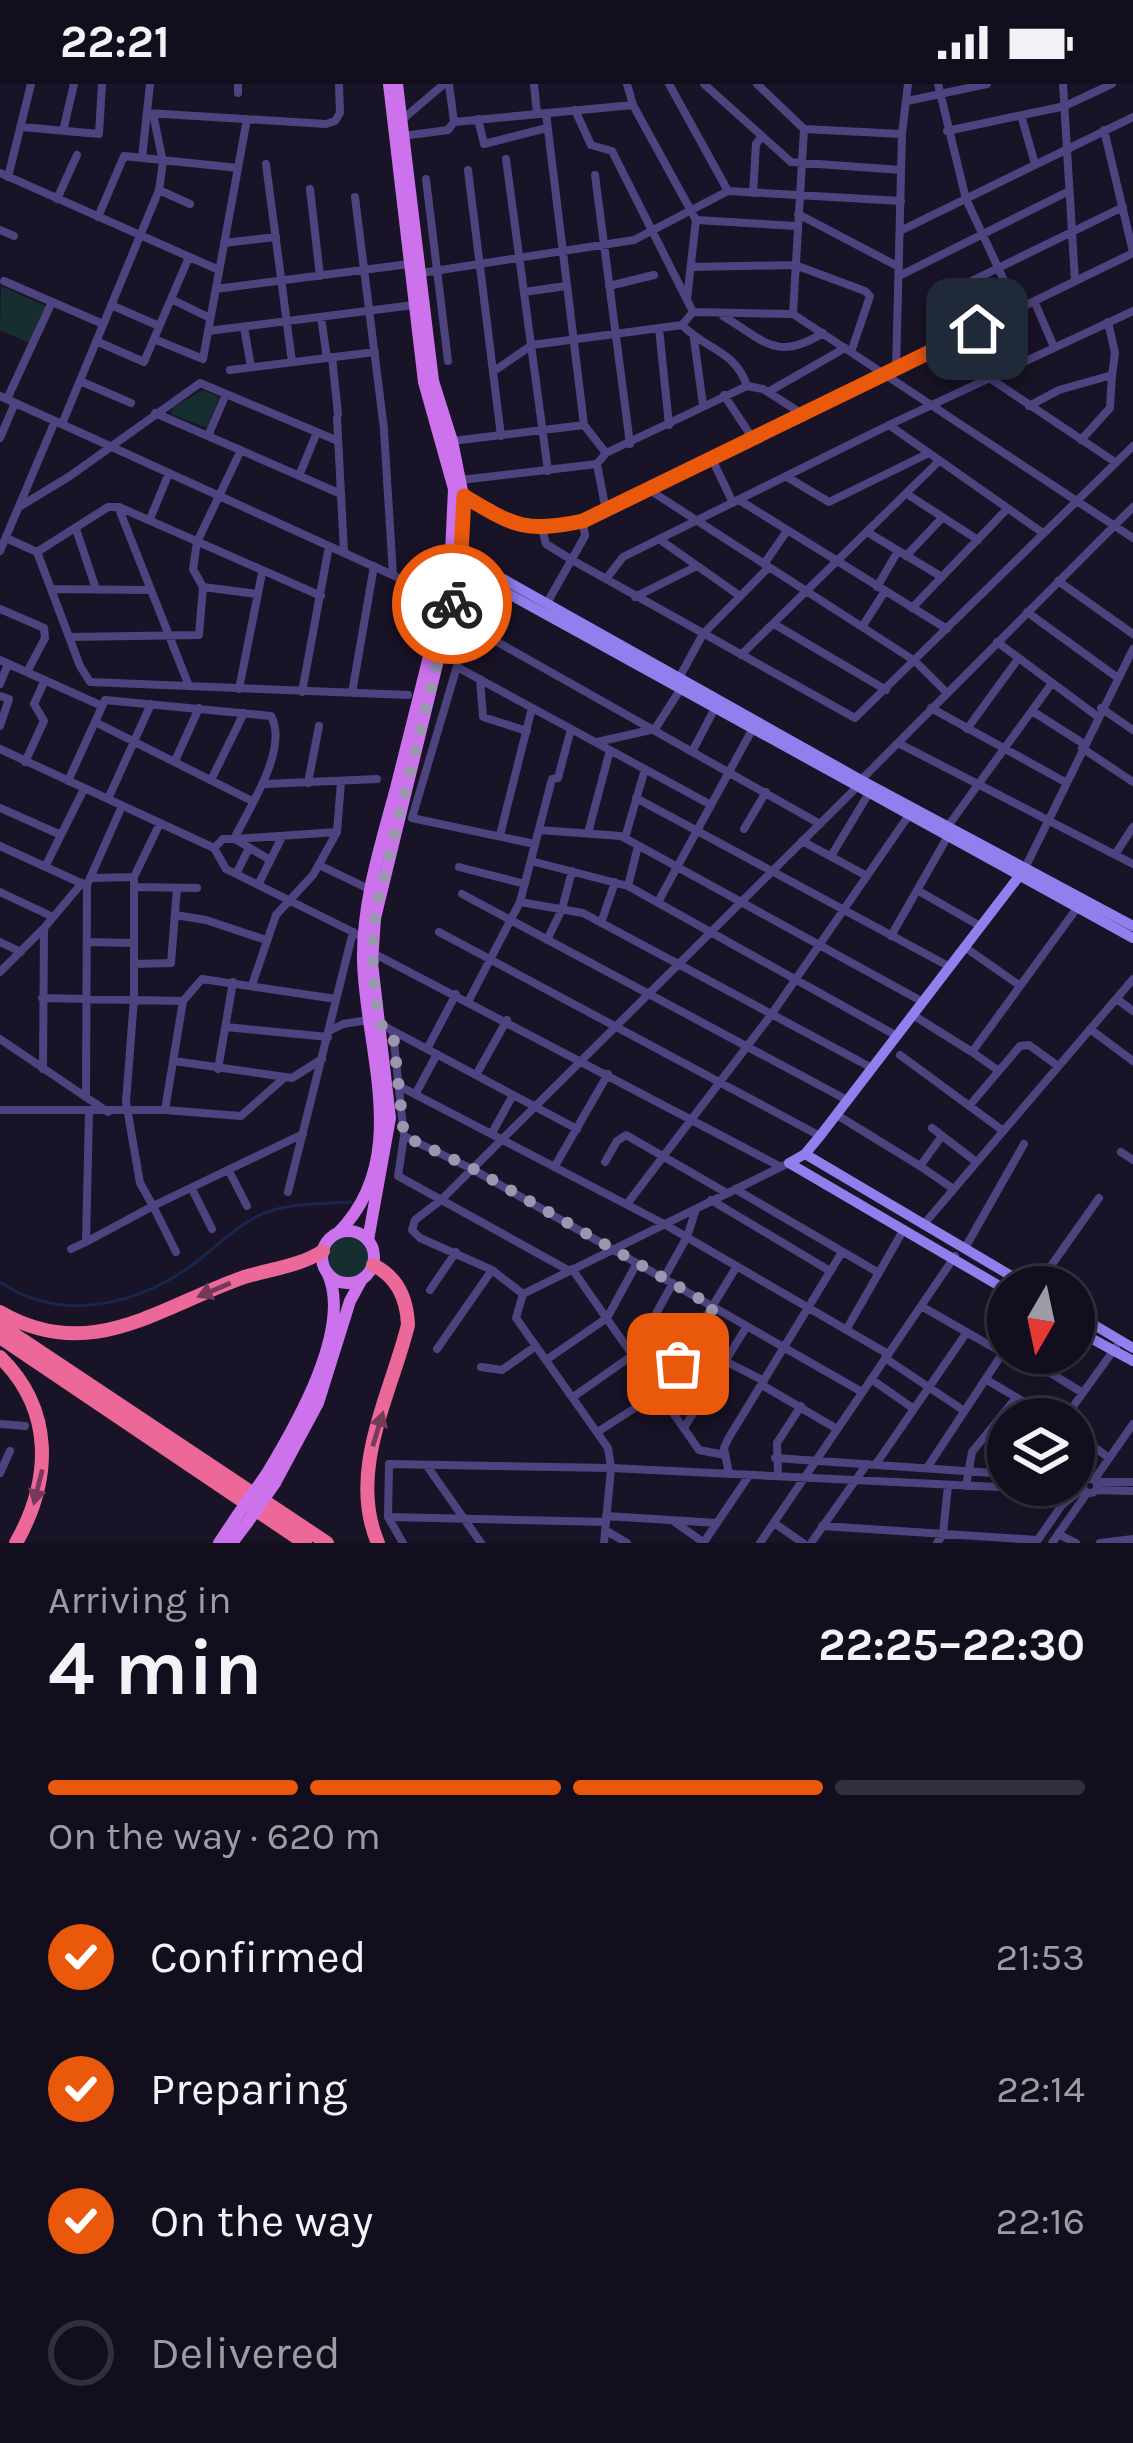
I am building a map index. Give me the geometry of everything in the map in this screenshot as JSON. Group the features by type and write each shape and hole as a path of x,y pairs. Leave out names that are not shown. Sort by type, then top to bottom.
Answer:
{"highway":[{"path":"0,1312 52,1334 103,1332 237,1280 309,1260 323,1251"},
{"path":"373,1265 386,1272 401,1291 408,1305 409,1325 371,1450 366,1482 377,1543"},
{"path":"0,1324 328,1543"},
{"path":"0,1337 305,1543"},
{"path":"0,1357 31,1396 43,1438 42,1480 16,1543"}],"main road":[{"path":"219,1543 271,1479 318,1403 350,1301 373,1265 368,1240 389,1132 388,1077 358,935 443,598 466,565 458,555 454,489 427,396 414,305 404,136 393,84"},
{"path":"393,84 414,269 433,381 464,496 458,555"},
{"path":"456,574 443,563 458,555"},
{"path":"271,1479 318,1372 334,1304 323,1251 366,1196 380,1133 372,952 376,909 456,574"},
{"path":"338,1233 351,1232 368,1240"},
{"path":"327,1272 339,1281 362,1279"},
{"path":"232,1543 242,1520"}],"street":[{"path":"31,84 22,127 4,175 219,270"},
{"path":"63,131 74,84"},
{"path":"22,127 99,134 102,84"},
{"path":"142,158 150,84"},
{"path":"150,113 335,121 340,113 339,84"},
{"path":"401,120 447,84 454,122"},
{"path":"534,84 548,128 584,425 606,453"},
{"path":"627,84 633,105 694,216 687,300"},
{"path":"669,84 728,191"},
{"path":"704,84 791,162 901,170"},
{"path":"757,84 804,129 902,134"},
{"path":"892,372 908,84"},
{"path":"906,101 939,89 987,84"},
{"path":"947,131 1064,106 1112,84"},
{"path":"1065,86 1076,281"},
{"path":"939,89 966,199 1017,308"},
{"path":"404,136 448,130 454,122 633,105"},
{"path":"575,110 591,145 612,151 693,312"},
{"path":"0,551 80,381 159,190 163,162 150,113"},
{"path":"1021,115 1035,164"},
{"path":"900,231 1133,117"},
{"path":"154,339 203,359 247,119"},
{"path":"478,119 484,144 548,128"},
{"path":"793,314 804,129"},
{"path":"464,496 512,523 542,530 583,521 1133,253 1104,130"},
{"path":"753,193 756,144 762,136"},
{"path":"57,199 77,155"},
{"path":"98,217 124,156 238,168"},
{"path":"506,159 548,471"},
{"path":"266,164 292,362"},
{"path":"468,170 501,436"},
{"path":"596,175 630,444"},
{"path":"426,179 448,361"},
{"path":"310,189 320,276"},
{"path":"159,190 190,203"},
{"path":"899,272 1070,190"},
{"path":"216,289 364,270 437,271 604,247 694,216 728,191 901,201"},
{"path":"355,197 384,430 393,575"},
{"path":"941,296 1123,208"},
{"path":"798,214 899,272"},
{"path":"694,216 797,226"},
{"path":"0,230 14,236"},
{"path":"224,243 276,237"},
{"path":"96,341 144,362 189,257"},
{"path":"691,267 795,265 869,296 848,350 768,392"},
{"path":"609,286 654,275"},
{"path":"4,281 103,324"},
{"path":"524,292 566,286"},
{"path":"171,299 211,318"},
{"path":"0,438 8,399 52,302"},
{"path":"1035,303 1054,347"},
{"path":"111,305 159,326"},
{"path":"208,331 414,305"},
{"path":"606,579 623,556 1133,311"},
{"path":"493,372 532,345 682,325 693,312"},
{"path":"693,312 793,314 892,372 1133,538"},
{"path":"719,313 783,349 796,349 823,334"},
{"path":"321,317 337,416 344,553"},
{"path":"1081,440 1110,408 1115,353 1108,322"},
{"path":"682,325 694,338 732,359 747,386"},
{"path":"244,327 251,367"},
{"path":"659,328 669,425"},
{"path":"694,338 703,405"},
{"path":"230,370 375,352"},
{"path":"1029,406 1060,390 1112,375"},
{"path":"989,378 1115,462"},
{"path":"80,381 130,403"},
{"path":"19,507 200,382 338,440"},
{"path":"461,480 597,464 606,453 747,386 768,392 804,415"},
{"path":"208,436 226,394"},
{"path":"724,395 753,439"},
{"path":"8,399 443,598"},
{"path":"153,413 341,494"},
{"path":"452,441 584,425"},
{"path":"889,425 1043,532"},
{"path":"299,476 317,432"},
{"path":"542,530 546,544 572,560 855,718 1133,446"},
{"path":"69,637 199,635 203,587 193,569 196,542 241,450"},
{"path":"787,477 829,502 927,454"},
{"path":"712,459 736,502 947,629"},
{"path":"741,655 939,461"},
{"path":"597,464 606,511"},
{"path":"150,519 169,473"},
{"path":"650,490 915,661 946,693"},
{"path":"907,494 978,540"},
{"path":"37,552 108,507 119,507 321,596"},
{"path":"119,507 189,686"},
{"path":"523,1294 493,1270 420,1238 412,1230 415,1220 441,1200 497,1135 533,1106 820,824 1133,507"},
{"path":"912,608 1007,509"},
{"path":"862,627 902,553 943,517"},
{"path":"547,603 585,536 583,521"},
{"path":"76,530 96,589"},
{"path":"595,742 655,729 703,634 766,565 787,531"},
{"path":"867,532 942,577"},
{"path":"6,538 37,552 87,680 408,695"},
{"path":"659,539 740,596"},
{"path":"302,692 329,546"},
{"path":"458,555 547,603 752,730 859,783 869,794 909,815 948,831"},
{"path":"352,693 374,566"},
{"path":"635,596 697,566"},
{"path":"239,689 262,573"},
{"path":"456,574 496,587 1023,872 1132,923"},
{"path":"1058,581 1133,634"},
{"path":"203,587 257,593"},
{"path":"51,589 148,590"},
{"path":"0,609 44,628 45,638 27,672"},
{"path":"1027,611 1120,674 1133,677"},
{"path":"773,624 886,690"},
{"path":"394,833 400,834 412,818 466,631 473,626 820,824"},
{"path":"997,643 1133,730"},
{"path":"604,1543 608,1448 516,1318 523,1294 805,1154 1023,872 1133,649"},
{"path":"968,728 1018,659"},
{"path":"0,684 4,662 102,706"},
{"path":"458,667 711,806"},
{"path":"481,679 484,717 527,731"},
{"path":"25,762 44,722 34,704 45,680"},
{"path":"891,936 948,831 1052,682"},
{"path":"0,696 10,704 0,726"},
{"path":"68,781 105,700 271,716 276,722 266,784 234,838"},
{"path":"108,800 151,704"},
{"path":"175,761 199,707"},
{"path":"500,835 532,708"},
{"path":"693,750 715,708"},
{"path":"931,709 1065,782"},
{"path":"1032,711 1133,782"},
{"path":"211,780 244,712"},
{"path":"95,722 252,801"},
{"path":"308,783 319,726"},
{"path":"470,1000 520,902 572,729"},
{"path":"658,903 752,730"},
{"path":"898,742 1133,864"},
{"path":"0,749 214,848 226,868 358,935 336,999 288,1192"},
{"path":"588,833 610,750"},
{"path":"625,838 645,770"},
{"path":"266,784 377,779"},
{"path":"252,985 276,915 319,865 337,832 341,782"},
{"path":"45,866 84,789"},
{"path":"744,829 766,792"},
{"path":"832,856 869,794"},
{"path":"636,798 951,968"},
{"path":"0,972 86,882 122,806"},
{"path":"0,808 61,835"},
{"path":"627,1204 771,1015 909,815"},
{"path":"412,818 535,844"},
{"path":"160,823 134,882 134,999 126,1102 140,1183 176,1252"},
{"path":"1116,853 1133,826"},
{"path":"539,830 625,838 923,1002"},
{"path":"214,848 223,839 337,832"},
{"path":"257,884 283,836"},
{"path":"234,838 270,860"},
{"path":"802,841 868,876"},
{"path":"628,886 638,845"},
{"path":"0,846 86,882 197,888"},
{"path":"236,874 249,848"},
{"path":"531,861 628,886 897,1036"},
{"path":"319,865 370,889"},
{"path":"458,867 525,884"},
{"path":"547,940 572,872"},
{"path":"1023,872 1133,938"},
{"path":"86,882 86,1097"},
{"path":"601,922 614,883"},
{"path":"134,964 168,965 177,888"},
{"path":"916,890 982,927"},
{"path":"0,892 51,916"},
{"path":"462,894 848,1101"},
{"path":"520,902 583,913 872,1068"},
{"path":"972,1052 1077,908"},
{"path":"175,915 266,940"},
{"path":"43,1070 44,928"},
{"path":"439,932 820,1136"},
{"path":"0,942 21,952"},
{"path":"86,942 134,943"},
{"path":"966,948 1018,986"},
{"path":"372,952 691,1120 904,1228 990,1266"},
{"path":"924,1224 1133,979"},
{"path":"165,1110 183,1001 200,980 336,999"},
{"path":"218,1070 233,982"},
{"path":"428,1048 456,994"},
{"path":"42,998 183,1001"},
{"path":"1117,999 1133,1011"},
{"path":"913,1015 999,1071"},
{"path":"476,1075 507,1020"},
{"path":"226,1027 328,1034 343,1024 375,1022 577,1129"},
{"path":"1090,1029 1133,1061"},
{"path":"393,1033 404,1136 398,1176 571,1270 698,1450 725,1455"},
{"path":"0,1039 109,1113"},
{"path":"970,1105 1025,1044 1058,1066"},
{"path":"416,1093 437,1054"},
{"path":"900,1055 1002,1130"},
{"path":"174,1061 286,1077 297,1076 323,1058"},
{"path":"555,1166 608,1074"},
{"path":"0,1110 165,1110 241,1116 286,1077"},
{"path":"401,1087 687,1237 846,1330 963,1410"},
{"path":"497,1135 513,1095"},
{"path":"86,1241 89,1112"},
{"path":"837,1115 952,1188"},
{"path":"932,1128 975,1161"},
{"path":"70,1250 304,1132"},
{"path":"605,1162 616,1141 626,1135 879,1273"},
{"path":"404,1136 472,1168 862,1392"},
{"path":"920,1166 942,1136"},
{"path":"760,1543 960,1251 1024,1144"},
{"path":"1121,1152 1133,1160"},
{"path":"805,1154 924,1224 987,1274"},
{"path":"229,1172 247,1207"},
{"path":"192,1189 212,1229"},
{"path":"1049,1266 1099,1198"},
{"path":"711,1200 830,1271"},
{"path":"573,1397 633,1354 669,1281 697,1207"},
{"path":"846,1330 904,1228"},
{"path":"430,1290 456,1252"},
{"path":"730,1474 725,1455 728,1439 842,1252"},
{"path":"546,1360 607,1318 638,1263"},
{"path":"598,1431 660,1392 737,1266"},
{"path":"436,1349 493,1270"},
{"path":"921,1306 987,1340"},
{"path":"684,1428 747,1326"},
{"path":"1095,1329 1133,1361"},
{"path":"774,1523 807,1543 871,1465 967,1332"},
{"path":"1095,1337 1133,1348"},
{"path":"1079,1398 1117,1345"},
{"path":"481,1367 502,1370 536,1346"},
{"path":"725,1361 837,1430"},
{"path":"927,1468 990,1374"},
{"path":"1052,1374 1083,1393"},
{"path":"871,1379 914,1408"},
{"path":"987,1379 1016,1398"},
{"path":"778,1476 776,1443 801,1406"},
{"path":"0,1424 25,1426"},
{"path":"1095,1475 1133,1424"},
{"path":"967,1486 972,1452 987,1434"},
{"path":"1095,1448 1109,1458"},
{"path":"1,1467 10,1451"},
{"path":"775,1458 987,1472"},
{"path":"403,1543 388,1517 389,1464 610,1468 987,1487"},
{"path":"426,1465 482,1543"},
{"path":"894,1483 896,1466"},
{"path":"673,1520 704,1543 749,1475"},
{"path":"1095,1484 1133,1482"},
{"path":"940,1538 948,1486"},
{"path":"1095,1486 1133,1491"},
{"path":"823,1526 940,1538 1036,1541 1061,1506"},
{"path":"1074,1506 1055,1538 1076,1543"},
{"path":"388,1517 717,1522"},
{"path":"606,1523 627,1543"},
{"path":"884,1543 892,1531"},
{"path":"1100,1543 1133,1539"}],"green space":[{"path":"1,286 46,306 29,343 0,330"},
{"path":"203,390 219,397 207,428 171,414 173,407"},
{"path":"348,1235 363,1241 369,1256 363,1271 348,1277 333,1271 327,1256 333,1241"}],"waterway":[{"path":"0,1282 23,1295 72,1306 122,1299 169,1280 267,1212 351,1202"}],"way so far":[{"path":"452,604 372,938 374,993 380,1024 393,1033 404,1136 472,1168 714,1307 678,1364"}],"route":[{"path":"452,604 466,565 461,554 464,496 528,528 542,530 583,521 977,329"}]}
